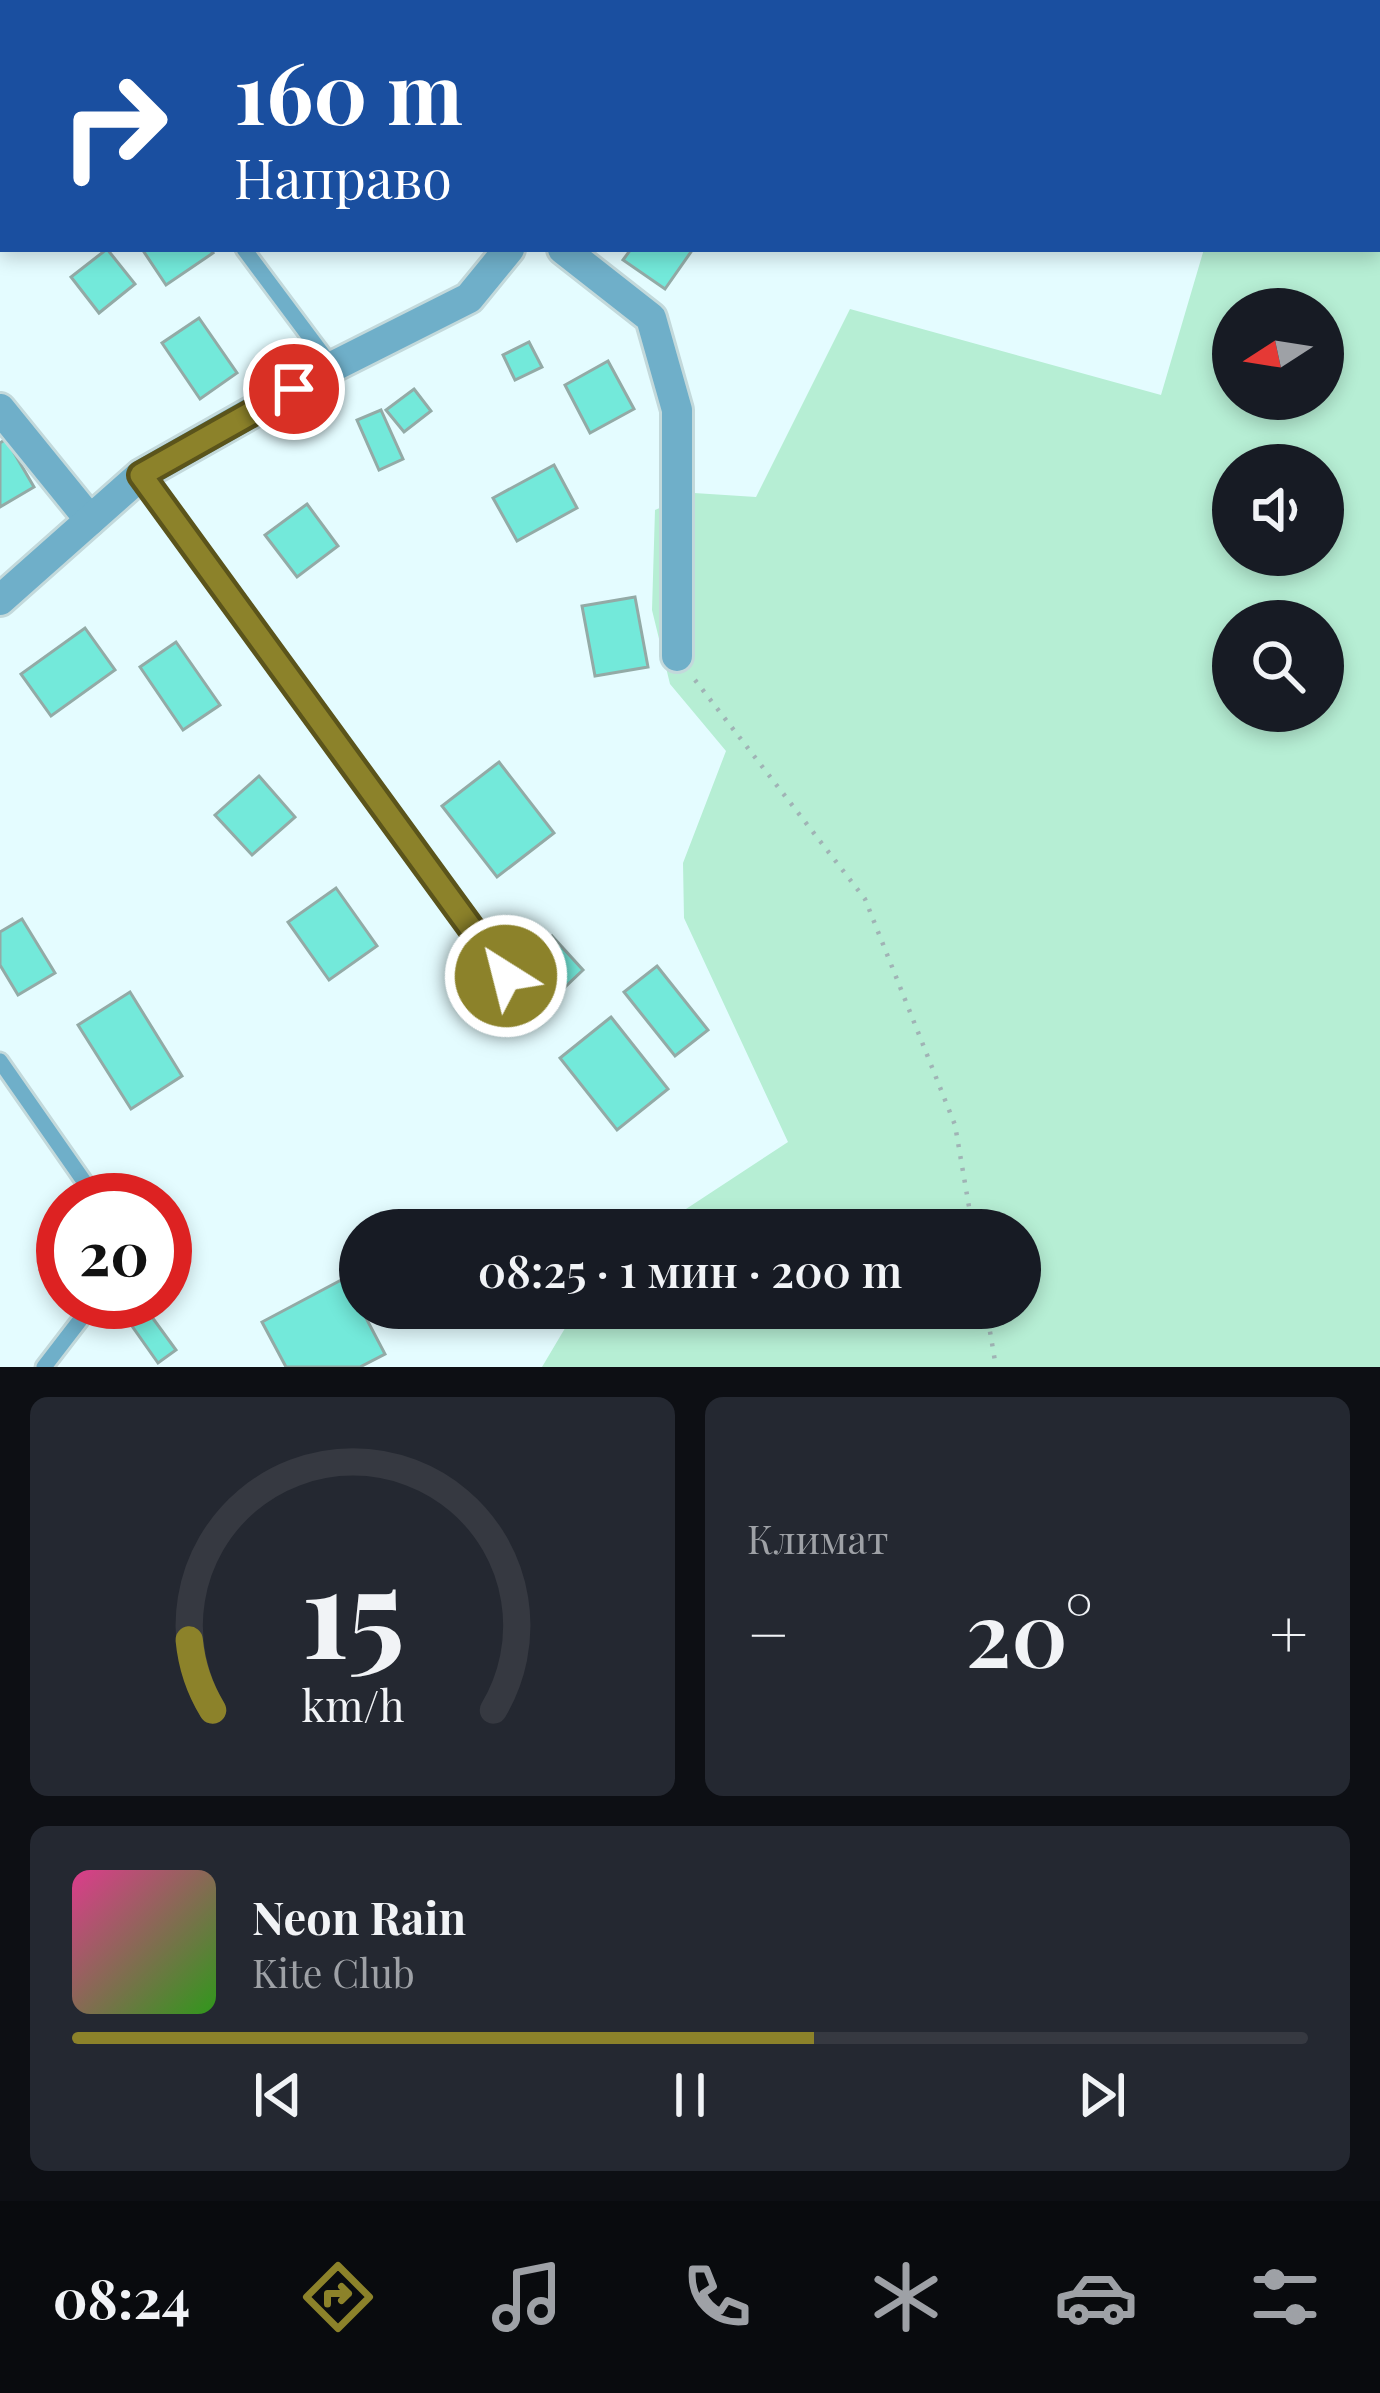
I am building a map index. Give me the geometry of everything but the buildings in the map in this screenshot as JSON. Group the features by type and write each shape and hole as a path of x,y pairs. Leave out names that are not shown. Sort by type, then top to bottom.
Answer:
{"street":[{"path":"0,600 141,475 332,367 469,298 506,252"},
{"path":"567,252 651,318 677,410 677,656"},
{"path":"0,409 90,520"}],"lane":[{"path":"246,252 332,367"},
{"path":"141,475 506,976"},
{"path":"0,1061 78,1173"},
{"path":"44,1367 73,1329"}],"path":[{"path":"677,656 865,899 955,1125 969,1209"},
{"path":"990,1329 996,1367"}],"green space":[{"path":"1203,252 1380,252 1380,1367 542,1367 565,1329 1041,1329 1041,1209 686,1209 788,1142 684,918 683,863 726,751 670,684 652,610 655,510 694,493 756,497 850,309 1161,395"}],"route":[{"path":"294,389 141,475 506,976"}]}
